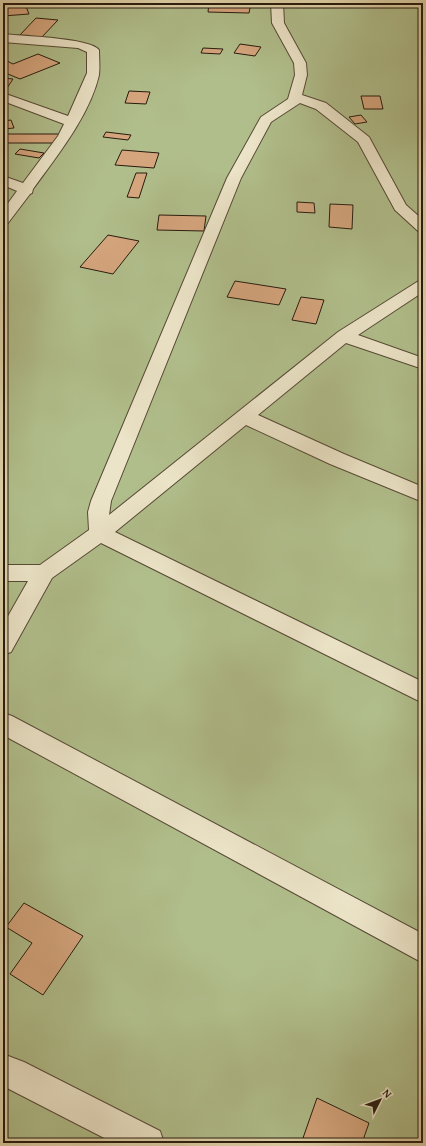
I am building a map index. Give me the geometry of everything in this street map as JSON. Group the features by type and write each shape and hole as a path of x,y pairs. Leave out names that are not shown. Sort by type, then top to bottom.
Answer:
{"street":[{"path":"277,3 278,23 300,63 301,75 294,100"},
{"path":"3,38 80,45 93,50 93,73 89,86 72,122 64,137 3,220"},
{"path":"3,97 72,122"},
{"path":"100,533 98,512 101,501 234,178 266,120 298,98 321,106 364,140 400,207 423,228"},
{"path":"3,180 26,190"},
{"path":"3,646 44,572 100,533 243,416 344,336 423,285"},
{"path":"344,336 423,364"},
{"path":"243,416 337,459 423,495"},
{"path":"100,533 423,693"},
{"path":"3,573 44,572"},
{"path":"3,723 423,949"},
{"path":"3,1070 20,1076 148,1143"}],"green space":[{"path":"3,3 423,3 423,1143 3,1143"}],"building":[{"path":"209,3 251,3 249,13 208,12"},
{"path":"25,4 29,14 3,16 3,6"},
{"path":"36,18 58,20 41,38 19,36"},
{"path":"240,44 261,47 255,56 234,53"},
{"path":"203,48 223,49 220,54 201,53"},
{"path":"38,54 60,63 20,79 3,72 3,59 13,64"},
{"path":"3,78 13,79 7,88 3,88"},
{"path":"129,91 150,92 146,104 125,103"},
{"path":"361,96 380,96 383,109 364,109"},
{"path":"361,115 367,122 355,124 349,117"},
{"path":"11,120 14,128 3,129 3,121"},
{"path":"106,132 131,135 128,140 103,137"},
{"path":"3,134 59,134 57,143 3,143"},
{"path":"20,149 44,153 39,158 15,154"},
{"path":"122,150 159,153 154,168 115,165"},
{"path":"136,173 147,173 139,198 127,197"},
{"path":"297,202 314,203 315,213 297,212"},
{"path":"330,204 353,205 352,229 329,227"},
{"path":"159,215 206,216 204,231 157,230"},
{"path":"108,235 139,241 113,274 80,267"},
{"path":"235,281 286,289 279,305 227,297"},
{"path":"301,297 324,300 316,324 292,320"},
{"path":"24,903 83,936 43,995 10,974 32,943 6,927"},
{"path":"317,1098 369,1123 362,1143 313,1143 303,1138"}]}
